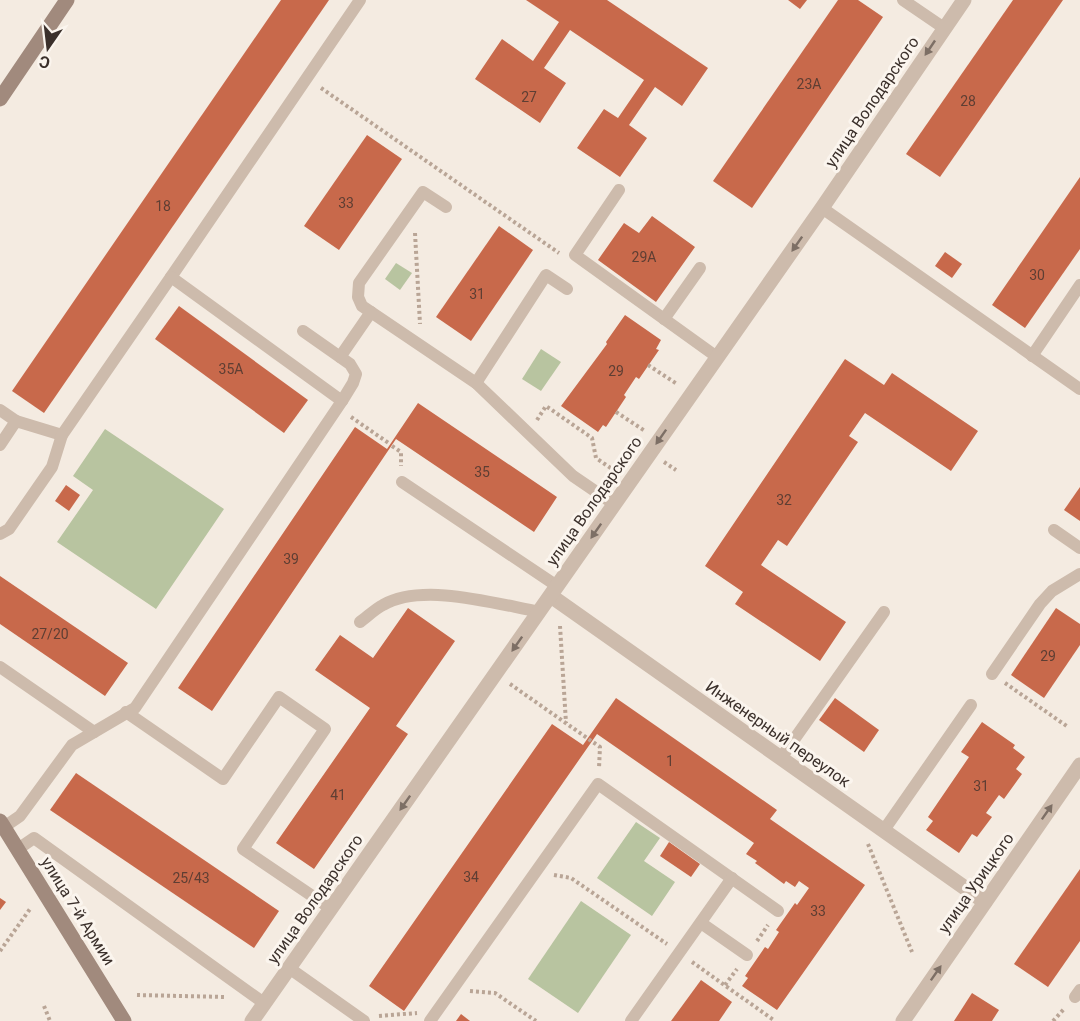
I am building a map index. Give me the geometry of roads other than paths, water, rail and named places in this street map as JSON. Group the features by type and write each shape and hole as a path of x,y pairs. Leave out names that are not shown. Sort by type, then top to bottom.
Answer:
{"street":[{"path":"0,99 67,0"},
{"name":"улица Володарского","path":"252,1021 822,208 964,0"},
{"name":"Инженерный переулок","path":"554,591 781,758 985,902"},
{"name":"улица Урицкого","path":"903,1021 1080,765"},
{"name":"улица 7-й Армии","path":"2,824 124,1021"}],"lane":[{"path":"0,534 9,529 52,467 62,435 360,0"},
{"path":"903,0 944,28"},
{"path":"619,190 575,255 717,357"},
{"path":"446,207 423,192 359,283 358,297 362,306 476,383 573,476 614,504"},
{"path":"822,208 1080,389"},
{"path":"664,319 700,268"},
{"path":"476,383 546,275 567,289"},
{"path":"171,277 339,404"},
{"path":"1032,356 1080,285"},
{"path":"340,357 371,312"},
{"path":"2,824 20,816 72,745 135,708 353,383 356,374 350,364 303,331"},
{"path":"0,410 16,421 62,435"},
{"path":"0,445 16,421"},
{"path":"402,482 554,591"},
{"path":"1054,530 1080,548"},
{"path":"992,674 1040,604 1052,591 1080,574"},
{"path":"360,622 383,605 405,596 435,594 540,612"},
{"path":"781,758 884,612"},
{"path":"0,667 94,732"},
{"path":"126,712 223,779 279,697 325,729 243,849 330,908"},
{"path":"884,830 971,705"},
{"path":"434,1016 598,783 778,911"},
{"path":"18,849 34,838 264,1003"},
{"path":"631,1021 732,878"},
{"path":"700,923 747,955"},
{"path":"289,968 362,1019"}]}
